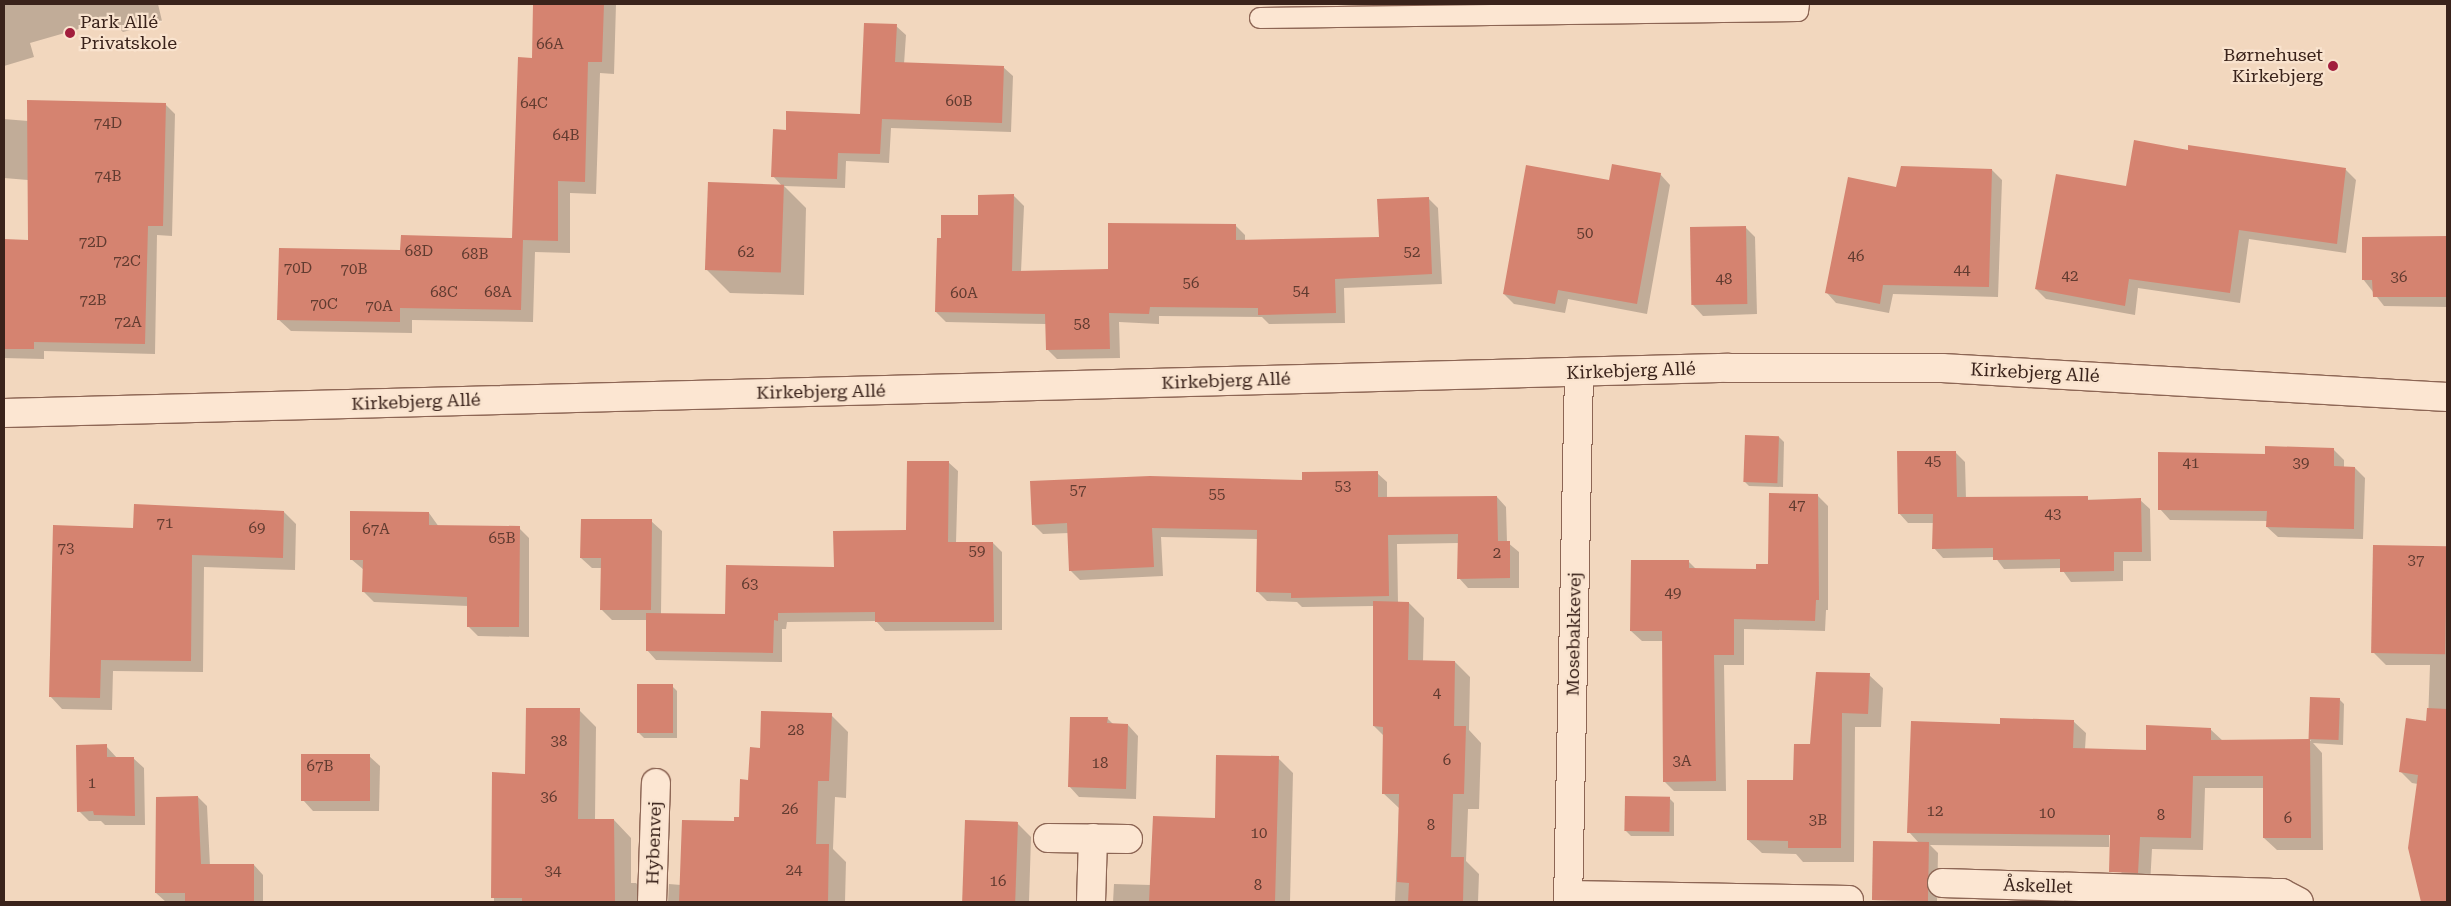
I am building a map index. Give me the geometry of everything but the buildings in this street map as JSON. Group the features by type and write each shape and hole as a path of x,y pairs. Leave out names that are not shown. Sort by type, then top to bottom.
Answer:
{"street":[{"name":"Kirkebjerg Allé","path":"4,413 1728,368 1942,368 2447,397"},
{"name":"Mosebakkevej","path":"1579,373 1568,899 1849,900"},
{"name":"Hybenvej","path":"652,902 656,783"},
{"path":"1048,838 1128,839"},
{"path":"1091,902 1093,838"},
{"name":"Åskellet","path":"1942,883 1984,893 2276,893 2295,898 2299,902"}],"lane":[{"path":"1260,18 1798,12 1799,4"}],"place":[{"name":"Park Allé Privatskole","path":"70,33"},
{"name":"Børnehuset Kirkebjerg","path":"2333,66"}]}
